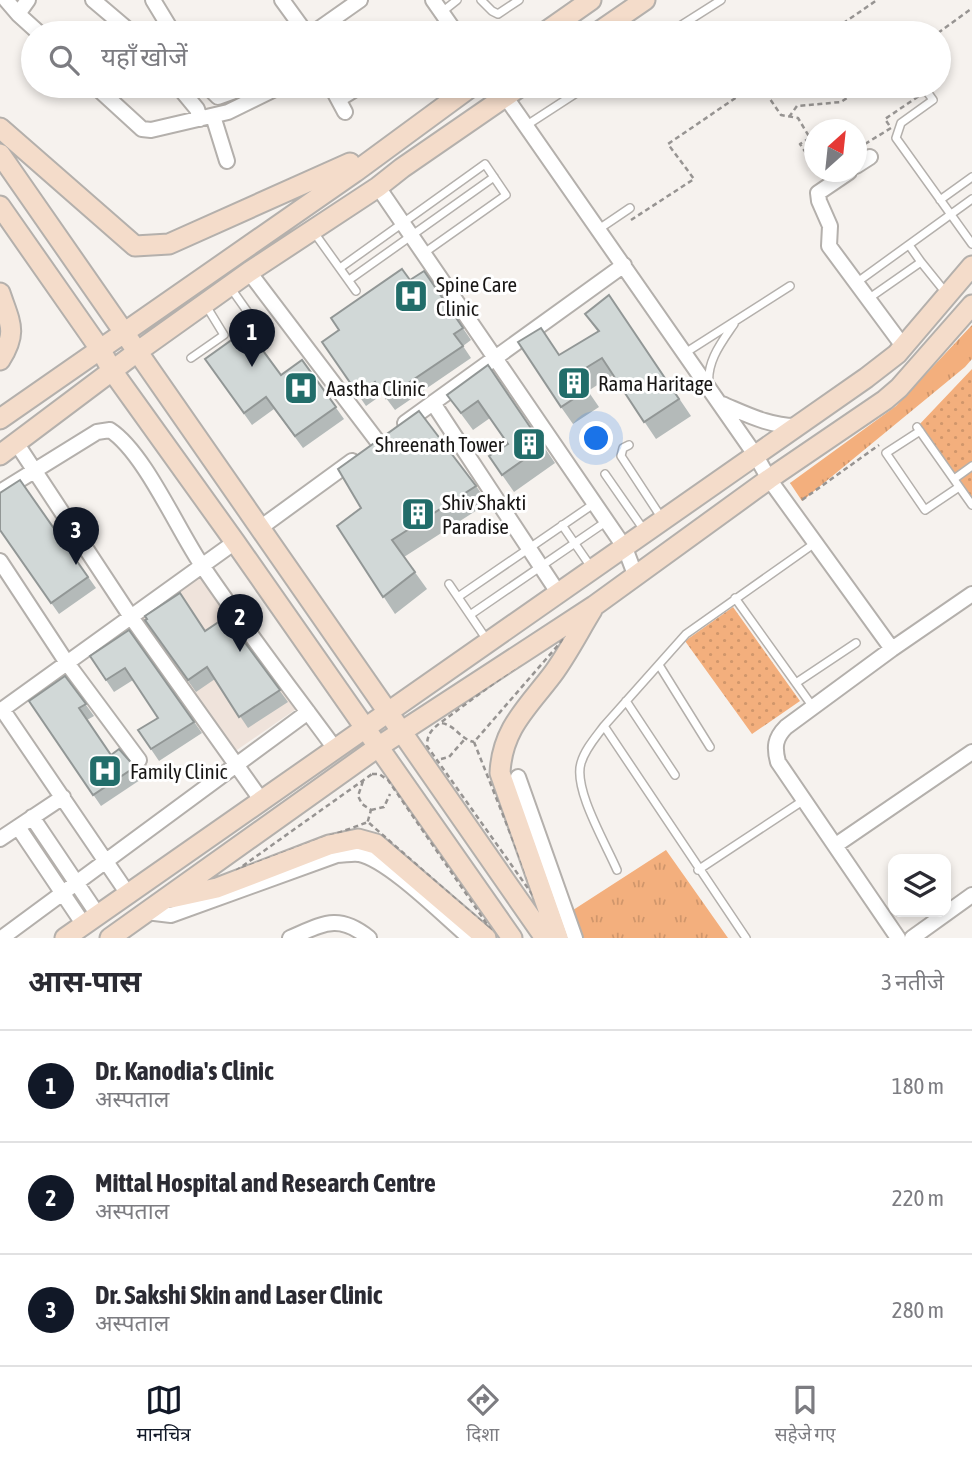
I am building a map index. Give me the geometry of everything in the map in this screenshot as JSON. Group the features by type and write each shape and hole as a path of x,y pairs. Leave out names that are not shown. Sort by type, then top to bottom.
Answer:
{"street":[{"path":"6,0 25,21"},
{"path":"18,14 28,0"},
{"path":"93,0 118,21"},
{"path":"153,0 166,21"},
{"path":"282,0 297,21"},
{"path":"330,21 360,0"},
{"path":"561,21 591,0"},
{"path":"614,21 645,0"},
{"path":"437,6 448,21"},
{"path":"108,98 142,128 159,129 228,112 257,98"},
{"path":"188,98 206,117 227,161"},
{"path":"0,419 391,145 453,98"},
{"path":"0,455 137,352 249,272 378,187 496,98"},
{"path":"513,98 527,125 756,456 769,480 892,649"},
{"path":"0,128 135,246 169,244 391,145"},
{"path":"0,153 545,938"},
{"path":"834,182 818,193 830,226 829,246 903,346"},
{"path":"378,187 625,548 636,577"},
{"path":"0,206 100,349 113,372 512,938"},
{"path":"260,528 624,265"},
{"path":"65,938 866,378 903,346 972,267"},
{"path":"249,272 378,442"},
{"path":"0,293 11,325 10,344 0,360"},
{"path":"110,938 379,747 636,577 892,394 972,305"},
{"path":"433,403 559,594"},
{"path":"720,404 763,421 798,426"},
{"path":"0,492 97,432 110,430 122,438 136,456 202,566 335,750"},
{"path":"17,444 131,617 262,801"},
{"path":"128,894 1,710 235,542"},
{"path":"0,561 67,663 139,760"},
{"path":"898,938 778,762 776,744 778,736 786,727 972,594"},
{"path":"558,938 500,773 501,757 505,742 514,726 554,673 594,606"},
{"path":"2,936 308,712"},
{"path":"836,845 972,752"},
{"path":"518,777 575,938"},
{"path":"0,839 62,797"},
{"path":"32,817 76,882 91,920"},
{"path":"18,827 62,892 91,920"},
{"path":"162,900 217,888 329,845 358,839 376,844 485,938"},
{"path":"146,912 172,915 337,855 358,854 373,859 392,872 470,938"},
{"path":"912,938 972,895"},
{"path":"290,938 334,921 350,924 369,938"}],"lane":[{"path":"437,6 457,0"},
{"path":"481,0 498,14 519,0"},
{"path":"688,21 721,0"},
{"path":"527,125 569,98"},
{"path":"932,98 933,100 901,123 896,138 972,244"},
{"path":"340,268 485,164 506,195 424,253"},
{"path":"349,280 494,177"},
{"path":"940,200 972,177"},
{"path":"856,283 972,199"},
{"path":"598,229 628,209"},
{"path":"313,230 356,291"},
{"path":"909,245 947,295"},
{"path":"868,299 921,261"},
{"path":"230,286 264,335"},
{"path":"685,353 790,286"},
{"path":"191,358 224,335 205,304"},
{"path":"710,389 708,381 716,350 736,321"},
{"path":"959,487 925,510 887,453 918,429 972,505"},
{"path":"629,445 623,448 621,456 664,521"},
{"path":"954,479 972,466"},
{"path":"605,474 646,533"},
{"path":"458,597 595,503"},
{"path":"470,615 607,521"},
{"path":"562,525 593,570"},
{"path":"617,870 585,799 579,766 584,754 604,726 686,634 815,542"},
{"path":"449,584 489,643"},
{"path":"735,598 813,707"},
{"path":"796,683 856,643"},
{"path":"659,665 710,747"},
{"path":"626,701 675,775"},
{"path":"604,726 746,938"},
{"path":"698,870 804,800"}],"path":[{"path":"846,21 877,0"},
{"path":"951,23 971,9"},
{"path":"628,209 632,221 694,179 668,144 735,98"},
{"path":"769,98 780,115 797,118 804,129"},
{"path":"789,117 797,106 841,102 847,98"},
{"path":"790,508 879,445"},
{"path":"433,712 440,723 451,725 464,740 474,742"},
{"path":"436,759 449,757 464,740"},
{"path":"363,780 358,796 362,804 371,810 384,807 389,801 391,784"},
{"path":"363,841 371,810"}],"shaded area":[{"path":"200,575 299,707 234,752 141,619"}],"green space":[{"path":"972,325 972,359 965,367 802,501 790,483 896,406"},
{"path":"972,369 972,499 917,427"},
{"path":"733,607 800,701 752,734 685,641"},
{"path":"666,850 728,938 580,938 570,912"}],"building":[{"path":"402,269 410,280 424,271 463,328 454,334 463,346 386,398 375,382 358,394 322,342 339,330 331,318"},
{"name":"Rama Haritage","path":"609,295 679,399 644,422 602,358 576,374 587,390 561,407 518,342 541,328 559,355 599,331 585,314"},
{"path":"247,329 281,375 302,360 336,407 295,436 266,397 244,413 205,359"},
{"path":"488,365 543,446 502,475 489,456 508,444 478,401 461,413 447,395"},
{"name":"Shiv Shakti Paradise","path":"419,411 476,486 392,540 415,572 383,597 337,526 361,508 338,469"},
{"path":"20,480 88,577 51,603 0,530 0,493"},
{"path":"180,593 205,631 226,617 280,690 239,717 207,667 188,680 145,620 145,616"},
{"path":"129,630 194,722 151,749 138,730 158,718 125,668 106,680 90,656"},
{"path":"65,676 86,704 79,708 111,755 119,749 135,767 93,795 29,701"}],"place":[{"name":"Spine Care Clinic","path":"411,296"},
{"name":"Dr. Kanodia's Clinic","path":"252,367"},
{"name":"Rama Haritage","path":"574,383"},
{"name":"Aastha Clinic","path":"301,388"},
{"name":"Shreenath Tower","path":"529,444"},
{"name":"Shiv Shakti Paradise","path":"418,514"},
{"name":"Dr. Sakshi Skin and Laser Clinic","path":"76,565"},
{"name":"Mittal Hospital and Research Centre","path":"240,652"},
{"name":"Family Clinic","path":"105,771"}]}
